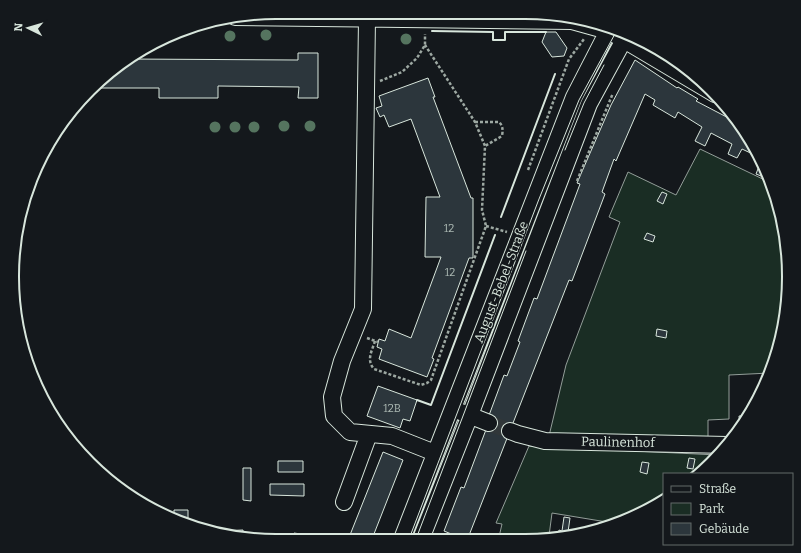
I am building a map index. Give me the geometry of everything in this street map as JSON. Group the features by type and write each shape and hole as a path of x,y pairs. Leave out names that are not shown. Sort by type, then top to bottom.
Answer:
{"street":[{"path":"435,453 392,436 350,432 334,416 332,397 342,361 363,309 367,19 554,21"},
{"name":"August-Bebel-Straße","path":"404,534 574,97 607,33"},
{"name":"August-Bebel-Straße","path":"423,534 589,104 624,40"},
{"path":"637,46 685,75"},
{"path":"452,408 489,422"},
{"name":"Paulinenhof","path":"510,431 545,441 719,445"},
{"path":"344,502 369,434"}],"path":[{"path":"375,341 369,359 370,365 374,369 421,385 431,380 486,226 482,210 485,146 475,122 425,45 424,19"},
{"path":"366,87 402,72 417,58 425,45"},
{"path":"475,122 499,122 501,125 503,131 502,136 485,146"},
{"path":"486,226 520,235"}],"green space":[{"path":"700,149 762,179 777,226 780,243 782,276 780,310 777,327 763,373 729,375 729,419 708,420 708,439 549,436 566,365 620,222 609,217 628,172 676,195"},
{"path":"529,446 711,455 690,473 663,473 663,494 623,514 607,520 603,521 552,513 549,533 524,534 500,534 502,524 496,523"}],"building":[{"path":"546,32 556,32 567,48 564,56 552,57 542,42"},
{"path":"298,53 318,53 318,98 298,98 299,87 218,86 218,98 159,98 159,88 101,88 138,59 298,60"},
{"path":"635,60 677,88 678,87 698,99 696,101 726,117 739,133 750,153 742,149 737,158 728,154 732,144 711,133 705,146 695,141 702,127 678,112 675,118 653,105 655,100 645,94 616,161 614,159 602,192 605,194 572,281 569,280 470,534 451,534 444,531 461,487 464,488 490,419 488,418 504,375 507,376 520,342 518,341 534,298 537,299 580,184 577,183 611,105"},
{"path":"428,78 435,97 433,97 471,198 473,198 473,258 469,258 432,358 434,359 427,377 379,359 382,349 377,347 379,339 385,341 389,329 411,338 441,257 425,257 426,197 440,197 411,119 389,127 384,115 380,117 376,108 382,106 379,96"},
{"path":"758,169 761,176 756,174"},
{"path":"662,192 667,194 663,204 657,201"},
{"path":"647,233 655,236 653,242 644,239"},
{"path":"657,329 667,331 666,338 656,336"},
{"path":"378,386 417,400 410,421 403,419 400,428 367,416"},
{"path":"383,452 403,460 374,534 350,534"},
{"path":"689,458 695,459 693,469 687,468"},
{"path":"278,461 303,461 303,472 278,472"},
{"path":"642,462 649,463 647,474 640,472"},
{"path":"243,468 251,468 251,501 243,500"},
{"path":"270,484 304,484 304,496 270,495"},
{"path":"174,510 188,510 188,518 178,514 174,512"},
{"path":"564,517 570,518 568,530 559,532 559,530 562,531"}],"tunnel":[{"path":"489,423 510,431"}],"tram line":[{"path":"411,534 539,199 579,100 614,36"},
{"path":"565,150 584,103 604,65"},
{"path":"418,534 526,251"}],"wall":[{"path":"432,31 493,32 493,40 505,40 505,32 546,32"},
{"path":"501,217 555,74"},
{"path":"417,400 431,405 495,235"}]}
